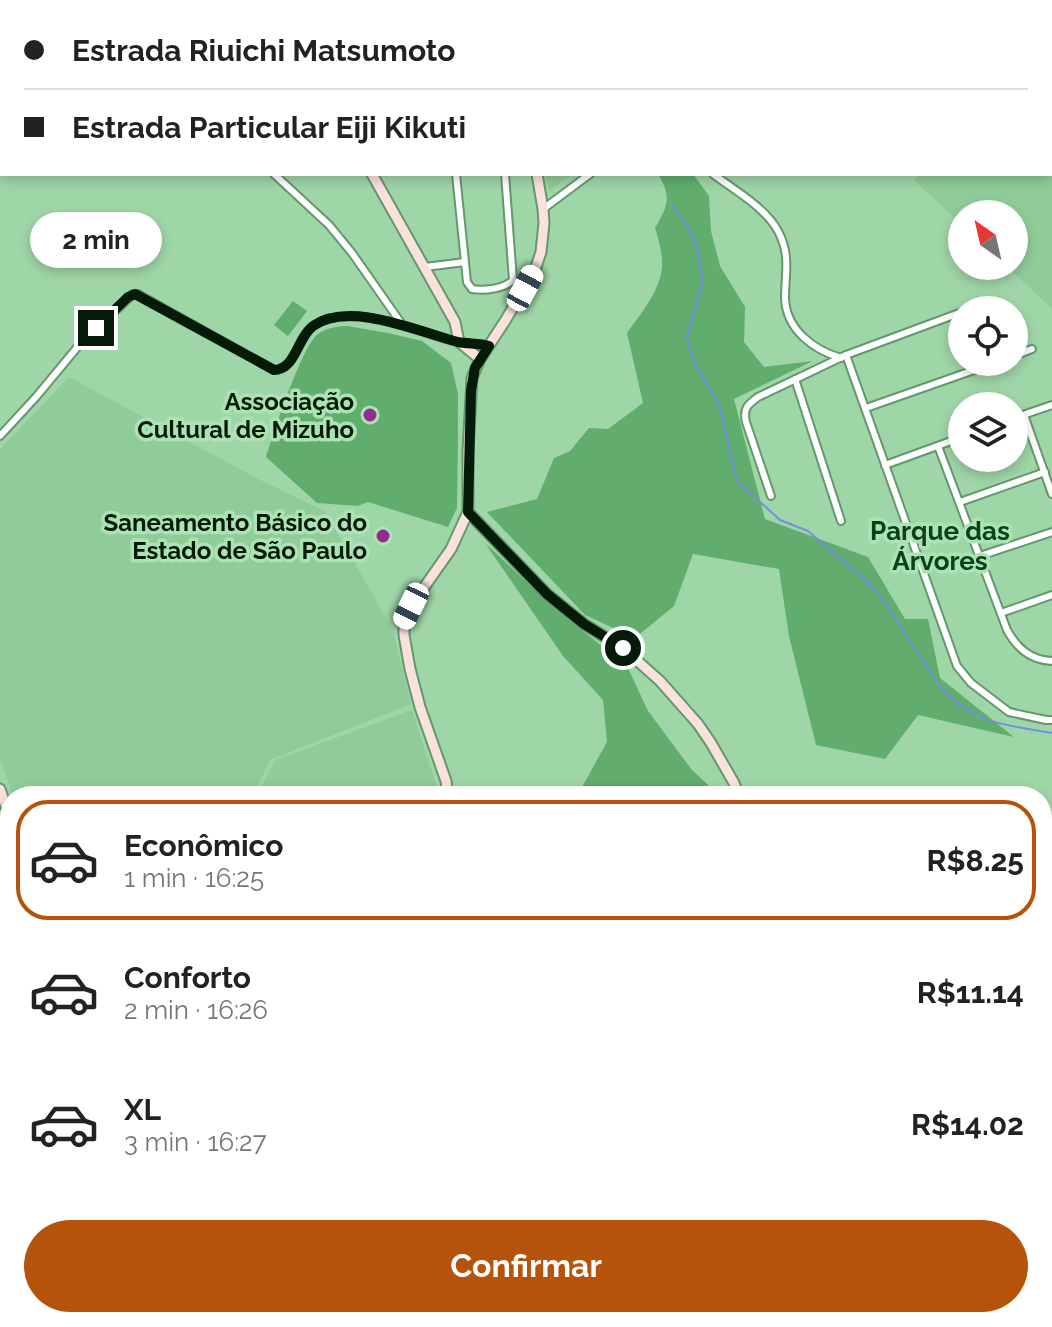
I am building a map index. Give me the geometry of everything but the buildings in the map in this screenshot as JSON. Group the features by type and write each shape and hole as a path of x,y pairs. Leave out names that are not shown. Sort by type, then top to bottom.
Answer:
{"street":[{"path":"276,176 307,203 344,243 401,324"},
{"path":"373,176 455,322 459,342 480,359"},
{"path":"456,176 467,282 472,289 479,290 506,286 513,280 505,176"},
{"path":"447,786 410,669 404,621 451,549 468,512 472,378 480,359 535,270 544,236 537,176"},
{"path":"543,209 587,176"},
{"path":"716,176 761,211 778,231 787,262 785,297 788,314 799,333 825,353 844,357"},
{"path":"425,267 465,262"},
{"path":"0,436 80,344 133,294 274,370 284,368 306,333 324,320 336,317 401,324 459,342 489,346"},
{"path":"771,496 744,415 746,406 844,357 948,317"},
{"path":"1028,351 1032,349"},
{"path":"844,357 866,408 957,666 971,683 1009,712 1052,720"},
{"path":"866,408 957,376"},
{"path":"795,379 841,521"},
{"path":"1028,414 1052,405"},
{"path":"1028,426 1052,494"},
{"path":"885,465 948,442"},
{"path":"938,446 1007,630 1019,647 1034,658 1052,661"},
{"path":"960,502 1045,472"},
{"path":"468,512 547,594 584,624 635,657 669,691 698,724 735,786"},
{"path":"980,556 1052,532"},
{"path":"1001,613 1052,595"}],"shaded area":[{"path":"545,176 569,176 550,191"},
{"path":"659,176 694,176 709,196 711,231 720,266 745,307 744,342 764,367 813,361 734,399 765,519 868,557 905,619 928,619 940,678 1014,737 918,715 885,759 816,745 789,636 779,569 693,554 674,606 635,638 585,615 487,512 537,499 554,458 570,451 589,428 608,429 643,403 627,333 650,300 661,272 661,253 655,228 667,201"},
{"path":"918,176 1052,176 1052,309 1021,280 1028,280 1028,200 948,200 948,212 914,180"},
{"path":"293,301 307,311 288,336 274,325"},
{"name":"Associação Cultural de Mizuho","path":"347,326 422,341 451,363 458,394 457,508 448,527 368,502 358,506 317,503 266,457 288,392 311,343 324,330"},
{"path":"69,377 264,482 325,511 393,630 411,704 270,760 258,786 10,786 0,758 0,449"},
{"path":"485,543 554,608 627,666 648,711 692,770 709,786 583,786 607,742 603,700 563,656"},
{"path":"412,710 437,786 262,786 275,760"}],"waterway":[{"path":"671,203 688,227 697,247 703,282 687,337 695,364 719,404 737,481 780,520 808,531 863,578 882,598 942,689 954,700 992,721 1052,733"}],"place":[{"name":"Associação Cultural de Mizuho","path":"370,415"},
{"name":"Saneamento Básico do Estado de São Paulo","path":"383,536"}],"district":[{"name":"Parque das Árvores","path":"940,546"}],"route":[{"path":"96,328 135,294 274,370 288,365 313,326 336,317 401,324 459,342 489,346 472,378 468,512 547,594 584,624 623,648"}]}
